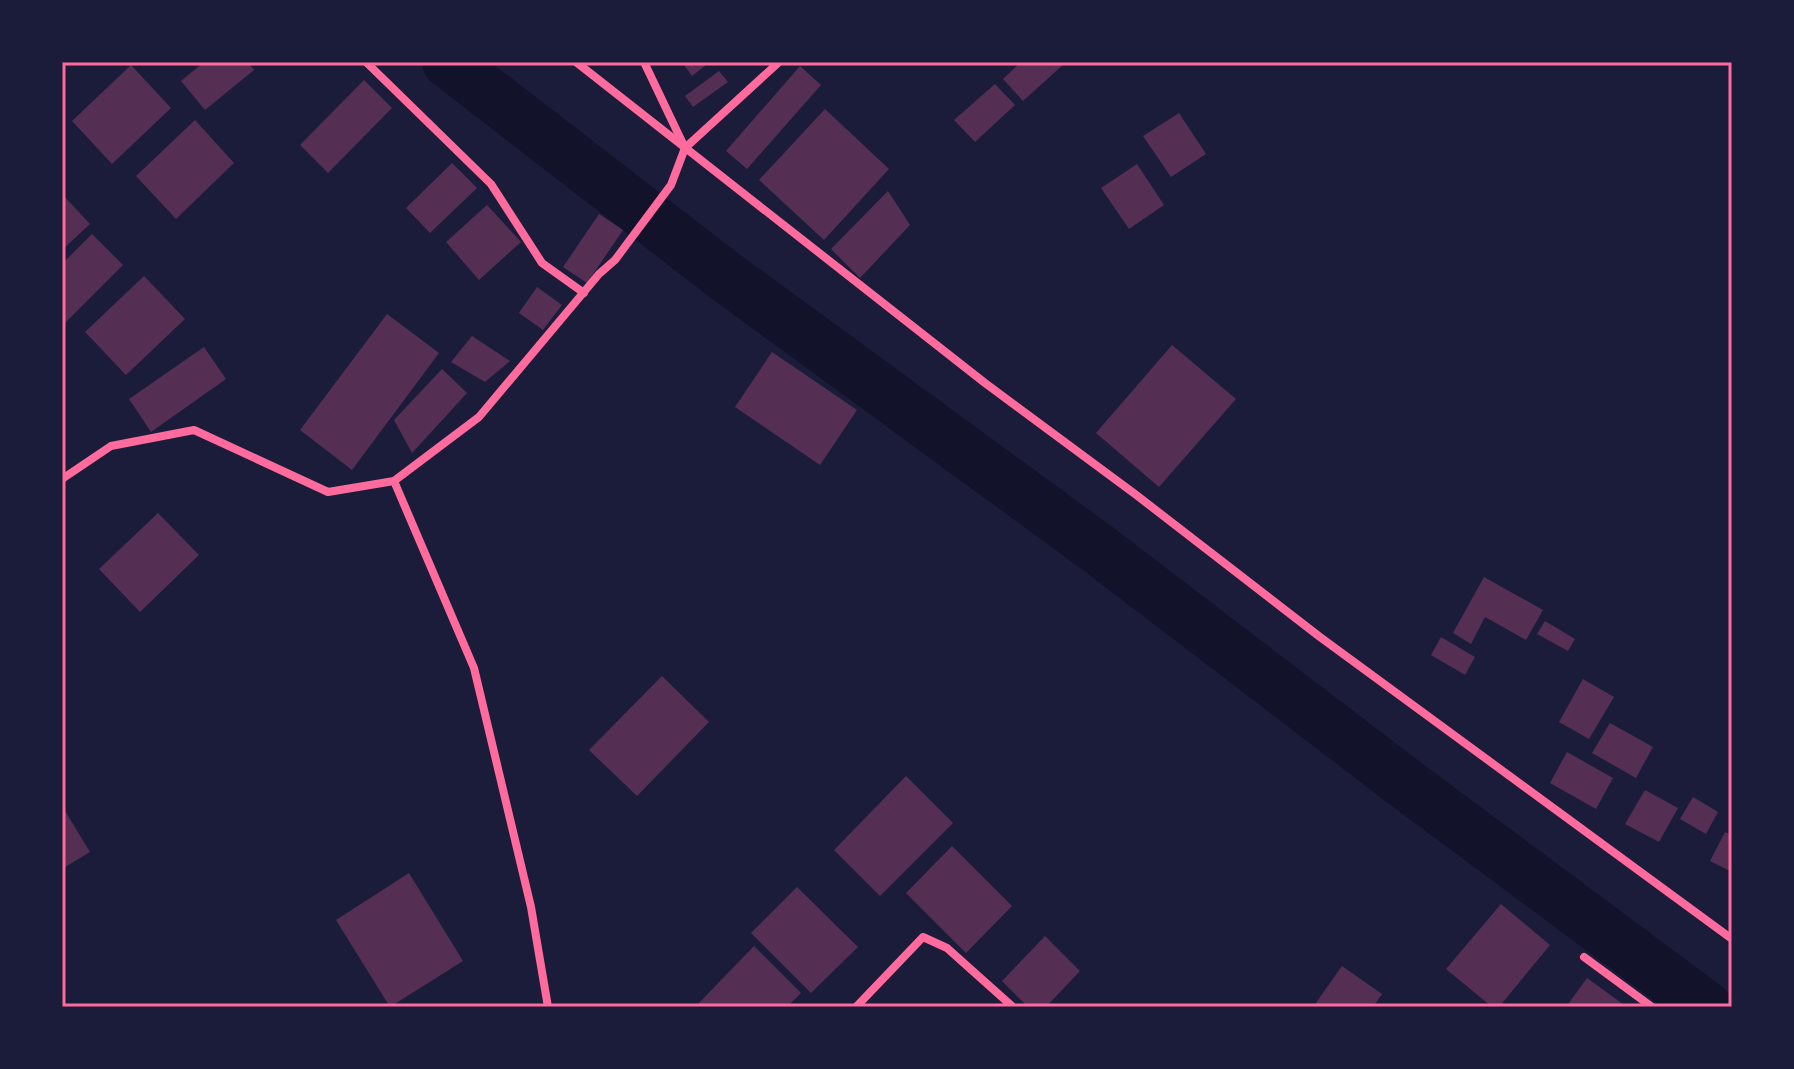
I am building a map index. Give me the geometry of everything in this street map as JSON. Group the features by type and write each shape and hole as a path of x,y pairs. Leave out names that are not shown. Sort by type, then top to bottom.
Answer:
{"street":[{"path":"366,62 491,184 542,263 584,293"},
{"path":"576,62 985,383 1320,637 1732,939"},
{"path":"644,62 685,148"},
{"path":"62,479 111,446 194,430 328,492 394,481 479,417 599,274 615,260 671,185 685,148 779,62"},
{"path":"394,481 474,668 531,907 548,1007"},
{"path":"856,1007 923,937 947,948 1013,1007"},
{"path":"1584,957 1652,1007"}],"building":[{"path":"204,62 248,62 254,70 205,110 181,81"},
{"path":"682,62 710,62 692,76"},
{"path":"1021,62 1064,64 1023,101 1003,79"},
{"path":"131,65 171,108 112,164 72,121"},
{"path":"800,66 821,85 747,169 726,151"},
{"path":"719,71 728,82 693,107 685,96"},
{"path":"364,80 392,108 328,173 300,145"},
{"path":"995,84 1015,105 975,142 954,120"},
{"path":"825,109 889,169 824,240 759,180"},
{"path":"1179,113 1206,154 1171,177 1143,136"},
{"path":"195,120 234,163 176,219 136,176"},
{"path":"452,163 477,188 430,233 406,208"},
{"path":"1137,164 1164,205 1129,229 1101,188"},
{"path":"888,191 910,225 860,278 831,249"},
{"path":"62,194 90,224 62,250"},
{"path":"487,205 521,242 479,280 446,242"},
{"path":"599,214 623,230 587,283 563,267"},
{"path":"92,234 123,265 62,326 62,264"},
{"path":"144,276 185,319 126,375 85,332"},
{"path":"537,287 562,305 543,330 519,313"},
{"path":"387,314 439,353 352,470 300,430"},
{"path":"472,336 510,361 485,382 451,362"},
{"path":"1172,345 1236,399 1159,487 1096,433"},
{"path":"204,347 226,379 151,432 129,399"},
{"path":"772,352 857,410 820,465 735,407"},
{"path":"442,369 467,393 412,453 394,420"},
{"path":"158,513 199,555 140,612 99,569"},
{"path":"1484,577 1543,610 1526,640 1485,617 1471,644 1453,633"},
{"path":"1545,621 1575,639 1568,651 1537,634"},
{"path":"1441,637 1475,657 1465,675 1431,655"},
{"path":"662,676 709,722 637,796 589,750"},
{"path":"1583,679 1614,697 1589,739 1559,722"},
{"path":"1610,723 1653,747 1636,778 1592,753"},
{"path":"1567,752 1613,778 1596,809 1550,783"},
{"path":"906,776 953,823 880,896 834,850"},
{"path":"1645,790 1678,808 1659,842 1625,824"},
{"path":"1693,797 1718,812 1706,834 1680,819"},
{"path":"62,806 90,852 62,869"},
{"path":"1725,832 1732,835 1730,871 1710,861"},
{"path":"952,846 1012,906 966,953 906,893"},
{"path":"409,873 463,961 390,1007 336,920"},
{"path":"797,887 858,947 811,993 751,933"},
{"path":"1501,904 1550,945 1499,1007 1492,1007 1446,969"},
{"path":"1045,936 1080,971 1046,1007 1028,1007 1002,981"},
{"path":"754,946 801,993 787,1007 695,1007"},
{"path":"1342,966 1382,994 1373,1007 1313,1007"},
{"path":"1587,978 1627,1007 1566,1007"}],"waterway":[{"path":"448,62 725,276 1101,551 1406,784 1706,1007"}]}
